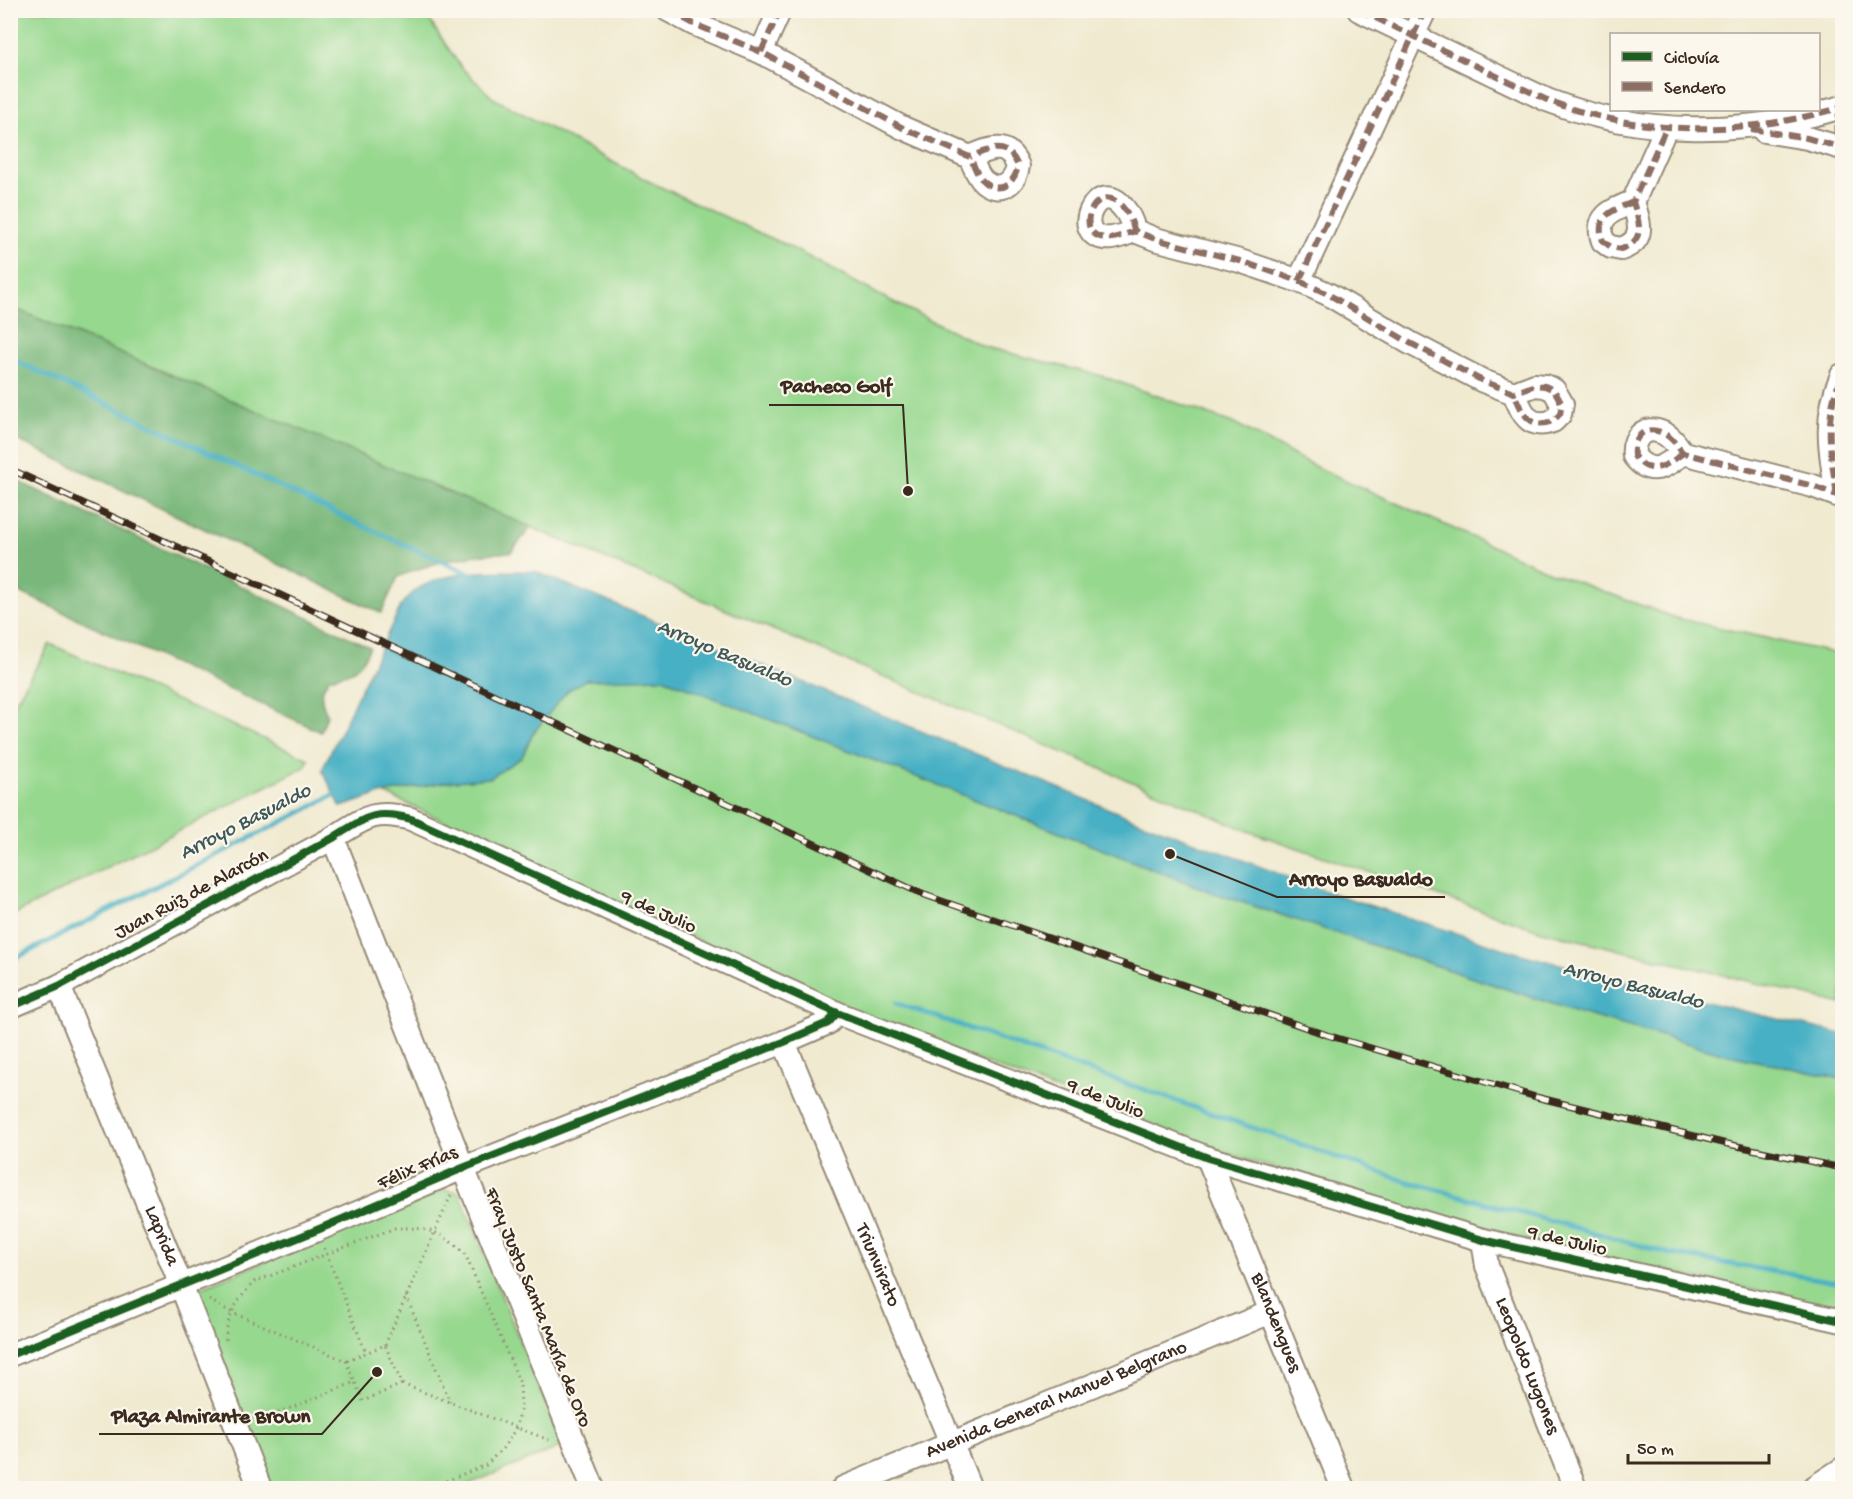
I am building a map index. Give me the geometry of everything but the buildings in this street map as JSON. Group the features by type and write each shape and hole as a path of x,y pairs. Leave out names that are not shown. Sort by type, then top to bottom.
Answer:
{"street":[{"path":"668,10 694,24 761,52 903,128 970,157"},
{"path":"761,52 780,10"},
{"path":"1359,10 1547,100 1575,111 1610,120 1666,128 1739,127 1799,119 1842,108"},
{"path":"1299,281 1425,10"},
{"path":"1842,108 1836,125 1837,137 1842,148"},
{"path":"1739,127 1807,138 1842,148"},
{"path":"1632,202 1666,128"},
{"path":"1135,231 1155,239 1240,261 1299,281 1328,294 1454,367 1514,393"},
{"path":"1840,496 1829,431 1830,408 1842,375"},
{"path":"1683,453 1814,486 1840,496"},
{"name":"Juan Ruiz de Alarcón","path":"10,1007 59,986 333,838 365,818 389,813"},
{"name":"9 de Julio","path":"389,813 411,819 837,1013 1208,1158 1483,1240 1842,1321"},
{"name":"Fray Justo Santa María de Oro","path":"333,838 463,1168 593,1488"},
{"name":"Laprida","path":"59,986 260,1488"},
{"name":"Félix Frías","path":"10,1355 463,1168 784,1042 828,1023 837,1013"},
{"name":"Triunvirato","path":"784,1042 969,1488"},
{"name":"Blandengues","path":"1208,1158 1342,1488"},
{"name":"Leopoldo Lugones","path":"1483,1240 1487,1266 1575,1488"},
{"name":"Avenida General Manuel Belgrano","path":"843,1488 1271,1312"},
{"path":"1822,1486 1842,1469"}],"path":[{"path":"346,1361 385,1345 463,1168"},
{"path":"226,1345 231,1312 254,1282 395,1228 420,1227 450,1240 465,1254 520,1383 521,1408 516,1428 504,1447 486,1465 428,1488"},
{"path":"317,1230 366,1353"},
{"path":"181,1286 231,1312 346,1361 363,1401 402,1384 578,1451"},
{"path":"406,1296 451,1403"},
{"path":"385,1345 402,1384"},
{"path":"237,1429 355,1382"}],"green space":[{"path":"10,11 425,11 461,67 493,98 650,182 788,246 881,296 985,347 1102,376 1238,425 1316,467 1550,572 1676,618 1842,655 1842,1004 1542,931 1248,831 11,307"},
{"path":"10,307 531,527 511,552 454,559 398,577 381,613 11,437"},
{"path":"11,478 370,647 359,666 350,672 329,678 326,683 322,696 327,715 321,732 11,588"},
{"path":"50,644 309,759 305,767 11,916 11,709"},
{"path":"663,678 1214,893 1580,1013 1729,1055 1842,1079 1842,1310 1467,1227 1209,1148 862,1017 384,793 490,777 522,757 534,732 566,691 585,680"},
{"path":"443,1190 458,1192 462,1199 563,1446 459,1488 266,1488 192,1293 197,1289"}],"water":[{"name":"Arroyo Basualdo","path":"534,571 1131,818 1322,890 1521,954 1726,1007 1842,1034 1842,1079 1729,1055 1580,1013 1214,893 663,678 585,680 567,691 534,732 522,757 490,778 445,782 380,794 341,807 322,770 402,604 419,588 446,577 475,572"}],"waterway":[{"path":"10,358 350,520 474,576"},
{"name":"Arroyo Basualdo","path":"10,961 340,792"},
{"path":"896,1003 1402,1180 1671,1254 1842,1283"}],"railway":[{"path":"10,469 922,894 1327,1035 1536,1097 1723,1143 1842,1168"}],"marked path":[{"path":"668,10 694,24 761,52 903,128 970,157 979,177 990,186 1006,185 1014,178 1018,166 1009,152 1003,150 991,149 970,157"},
{"path":"761,52 780,10"},
{"path":"1359,10 1547,100 1620,121 1657,126 1731,127 1805,117 1842,107"},
{"path":"1299,281 1425,10"},
{"path":"1842,108 1836,128 1842,148"},
{"path":"1633,202 1612,211 1603,220 1601,225 1603,241 1611,247 1621,249 1635,241 1638,235 1639,223 1633,202 1666,128"},
{"path":"1751,129 1807,138 1842,148"},
{"path":"1135,231 1127,212 1115,200 1105,198 1096,203 1091,211 1089,221 1091,230 1098,236 1112,238 1135,231 1155,239 1240,261 1299,281 1328,294 1410,343 1483,381 1514,393 1535,385 1554,390 1562,404 1560,414 1553,421 1544,423 1532,421 1523,413 1514,393"},
{"path":"1837,495 1830,449 1830,420 1842,375"},
{"path":"1683,453 1665,465 1652,468 1640,463 1634,456 1634,449 1637,438 1641,434 1650,430 1656,431 1669,437 1683,453 1813,486 1842,497"}],"cycle path":[{"path":"10,1007 59,986 370,817 398,816 411,819 837,1013 1208,1158 1483,1240 1842,1321"},
{"path":"10,1355 463,1168 784,1042 828,1023 837,1013"}],"place":[{"name":"Pacheco Golf","path":"908,491"},
{"name":"Arroyo Basualdo","path":"1170,854"},
{"name":"Plaza Almirante Brown","path":"377,1372"}]}
